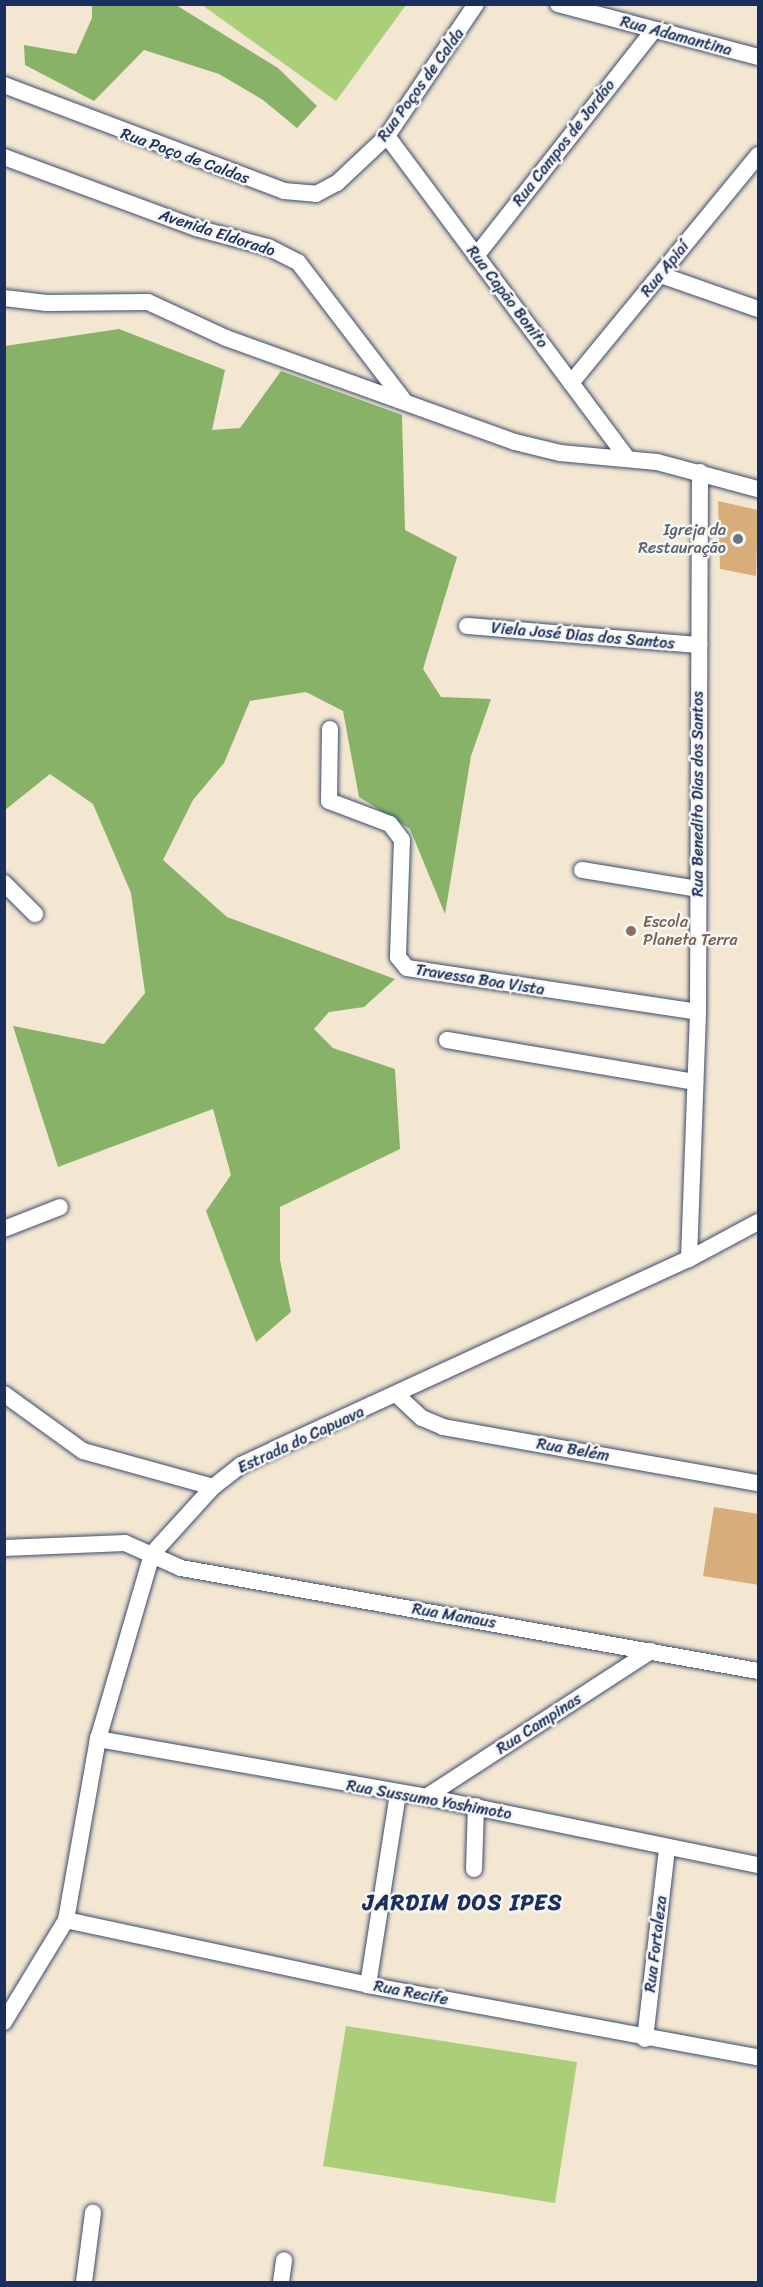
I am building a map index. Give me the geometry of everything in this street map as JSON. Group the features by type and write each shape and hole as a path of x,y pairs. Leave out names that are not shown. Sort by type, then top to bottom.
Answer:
{"street":[{"name":"Rua Poços de Calda","path":"362,161 387,136 476,4"},
{"name":"Rua Adamantina","path":"558,4 653,31 759,57"},
{"name":"Rua Campos de Jordão","path":"476,256 653,31"},
{"name":"Rua Poço de Caldas","path":"4,85 115,130 299,195 316,194 362,161"},
{"name":"Rua Capão Bonito","path":"387,136 627,458"},
{"name":"Rua Apiaí","path":"571,383 759,155"},
{"name":"Avenida Eldorado","path":"4,157 196,228 268,247 298,262 405,402"},
{"path":"661,275 759,309"},
{"path":"4,298 47,303 148,302 226,338 539,449 627,458 700,472 759,489"},
{"name":"Rua Benedito Dias dos Santos","path":"689,1260 698,1012 700,472"},
{"name":"Viela José Dias dos Santos","path":"467,626 699,645"},
{"name":"Travessa Boa Vista","path":"330,729 328,801 390,824 402,840 398,957 407,968 698,1012"},
{"path":"582,870 698,889"},
{"path":"4,883 35,914"},
{"path":"447,1040 695,1082"},
{"path":"4,1229 60,1207"},
{"name":"Estrada do Capuava","path":"4,2022 66,1920 98,1739 152,1554 213,1487 241,1466 689,1260 759,1222"},
{"path":"4,1394 83,1451 213,1487"},
{"name":"Rua Belém","path":"397,1395 422,1418 443,1427 759,1483"},
{"name":"Rua Manaus","path":"4,1548 125,1543 181,1568 759,1671"},
{"name":"Rua Campinas","path":"426,1797 651,1651"},
{"name":"Rua Sussumo Yoshimoto","path":"98,1739 476,1806 667,1848 759,1864"},
{"path":"368,1985 398,1794"},
{"path":"474,1869 476,1806"},
{"name":"Rua Fortaleza","path":"645,2039 667,1848"},
{"name":"Rua Recife","path":"66,1920 368,1985 645,2039 759,2057"},
{"path":"84,2283 93,2213"},
{"path":"281,2283 284,2260"}],"green space":[{"path":"406,4 336,101 202,5"},
{"path":"92,5 176,5 278,68 317,106 297,128 263,100 219,74 144,50 94,101 25,65 24,45 76,54 92,18"},
{"path":"119,329 225,370 212,430 240,428 281,371 402,415 405,530 457,557 423,669 441,697 491,699 471,756 445,914 410,829 359,797 343,711 306,692 250,701 224,763 193,800 163,860 227,917 395,979 364,1007 329,1012 314,1029 333,1048 395,1069 400,1149 280,1207 280,1260 291,1312 256,1342 206,1211 231,1175 213,1109 58,1167 13,1026 104,1044 145,993 131,893 93,804 50,774 5,810 5,346"},
{"path":"346,2026 577,2062 555,2203 323,2166"}],"building":[{"name":"Igreja da Restauração","path":"718,501 758,510 756,576 720,569"},
{"path":"714,1507 759,1514 759,1585 703,1576"}],"place":[{"name":"Igreja da Restauração","path":"738,539"},
{"name":"Escola Planeta Terra","path":"631,931"}],"district":[{"name":"JARDIM DOS IPES","path":"463,1903"}]}
